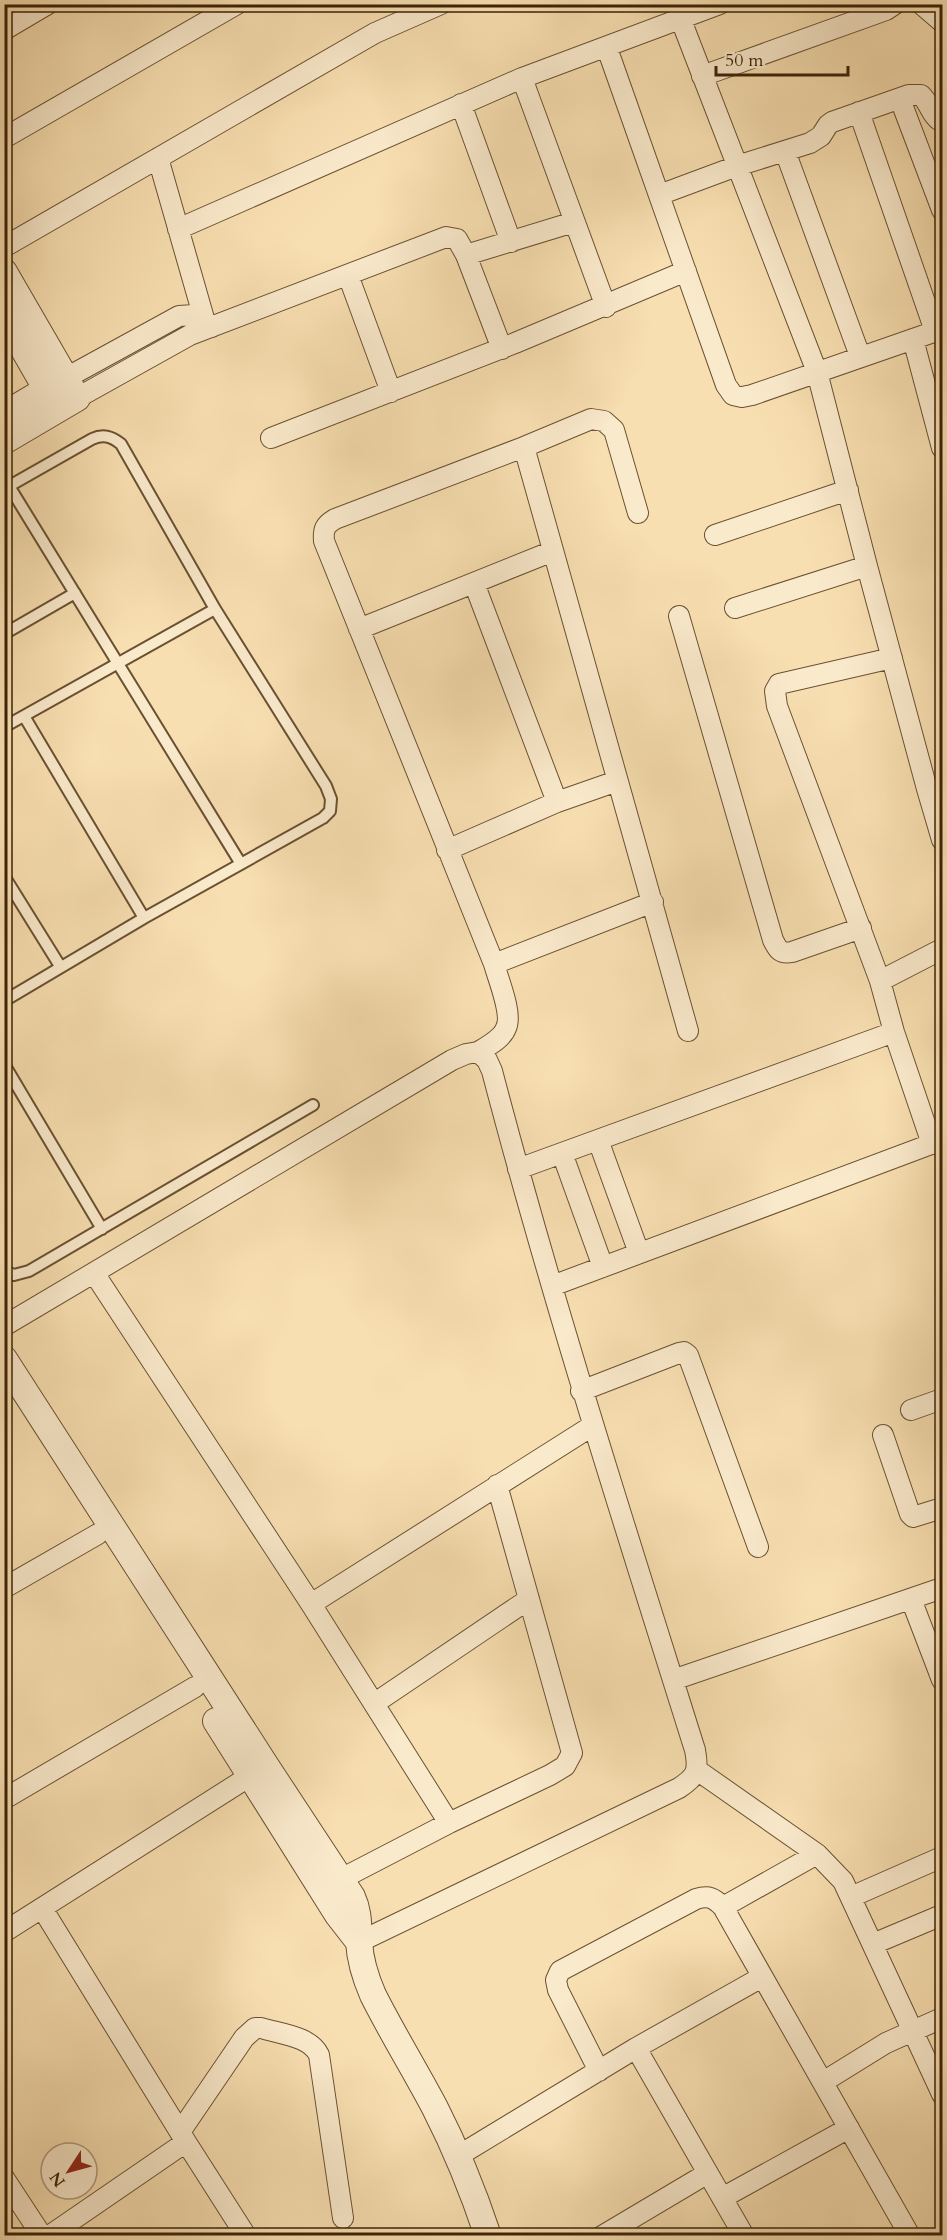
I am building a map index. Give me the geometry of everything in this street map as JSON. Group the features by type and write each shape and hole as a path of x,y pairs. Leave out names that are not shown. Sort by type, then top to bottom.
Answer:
{"street":[{"path":"4,30 48,4"},
{"path":"4,138 237,4"},
{"path":"4,247 375,33 441,4"},
{"path":"178,229 522,78 720,4"},
{"path":"702,76 886,10 895,4"},
{"path":"921,4 942,21"},
{"path":"681,20 817,372 892,658 935,787 942,840"},
{"path":"607,48 726,385 734,395 742,397 752,395 939,330 859,112"},
{"path":"522,78 606,307"},
{"path":"659,195 816,140 828,125 859,112 916,94 921,95 929,104 935,117 942,120"},
{"path":"900,99 942,210"},
{"path":"461,104 511,242"},
{"path":"785,151 860,356"},
{"path":"158,158 208,324"},
{"path":"466,255 574,222"},
{"path":"208,324 348,275 446,237 457,239 466,255 502,348"},
{"path":"271,438 606,307 686,271"},
{"path":"4,272 62,394"},
{"path":"348,275 391,392"},
{"path":"4,315 62,394"},
{"path":"4,441 62,394 179,316 194,315 208,324"},
{"path":"913,339 942,448"},
{"path":"4,415 62,394"},
{"path":"4,1326 452,1060 478,1052 502,1035 507,1027 507,1008 494,964 324,541 323,531 327,524 591,419 604,421 614,430 638,513"},
{"path":"524,447 688,1031"},
{"path":"715,535 848,490"},
{"path":"359,629 554,551"},
{"path":"735,608 867,566"},
{"path":"474,583 557,802"},
{"path":"680,616 773,940 778,950 784,953 792,952 861,928"},
{"path":"552,1286 937,1142 894,1032 880,981 777,706 775,691 779,684 892,658"},
{"path":"447,850 557,802 617,781"},
{"path":"494,964 653,902"},
{"path":"880,981 942,949"},
{"path":"518,1169 894,1032"},
{"path":"359,1942 679,1788 691,1780 697,1770 695,1750 581,1391 492,1071 487,1060 478,1052"},
{"path":"598,1140 639,1253"},
{"path":"562,1153 603,1267"},
{"path":"94,1273 311,1604 449,1822"},
{"path":"581,1391 679,1353 684,1352 688,1355 758,1547"},
{"path":"6,1372 98,1534 195,1687 341,1879 357,1907 360,1925 359,1942 366,1975 373,1994 458,2156 488,2235"},
{"path":"6,1372 258,1771 338,1915 359,1942"},
{"path":"911,1410 942,1399"},
{"path":"311,1604 592,1426"},
{"path":"883,1435 910,1514 913,1517 919,1516 942,1508"},
{"path":"341,1879 449,1822 550,1775 565,1766 572,1753 497,1485"},
{"path":"4,1588 98,1534"},
{"path":"673,1680 942,1588"},
{"path":"375,1703 530,1599"},
{"path":"911,1599 942,1680"},
{"path":"4,1799 195,1687"},
{"path":"697,1770 817,1854 843,1881 942,2094"},
{"path":"4,1932 258,1771"},
{"path":"723,1907 817,1854"},
{"path":"851,1897 942,1857"},
{"path":"599,2071 558,1990 556,1980 560,1971 696,1899 705,1896 714,1898 723,1907 910,2235"},
{"path":"42,1908 246,2235"},
{"path":"873,1944 942,1915"},
{"path":"458,2156 636,2048 762,1977"},
{"path":"822,2082 886,2043 942,2018"},
{"path":"49,2235 183,2137 244,2038 255,2028 307,2042 317,2050 343,2218"},
{"path":"636,2048 744,2235"},
{"path":"722,2198 849,2128"},
{"path":"602,2235 708,2173"},
{"path":"4,2178 42,2235"}],"lane":[{"path":"4,1001 144,918 323,819 330,811 331,800 326,786 214,609 121,444 113,437 100,435 7,488 118,662 241,864"},
{"path":"4,634 75,593"},
{"path":"4,727 214,609"},
{"path":"24,716 144,918"},
{"path":"4,876 60,966"},
{"path":"4,1064 102,1229"},
{"path":"4,1271 14,1275 29,1271 313,1104"}],"railway":[{"path":"936,4 942,10"}]}
